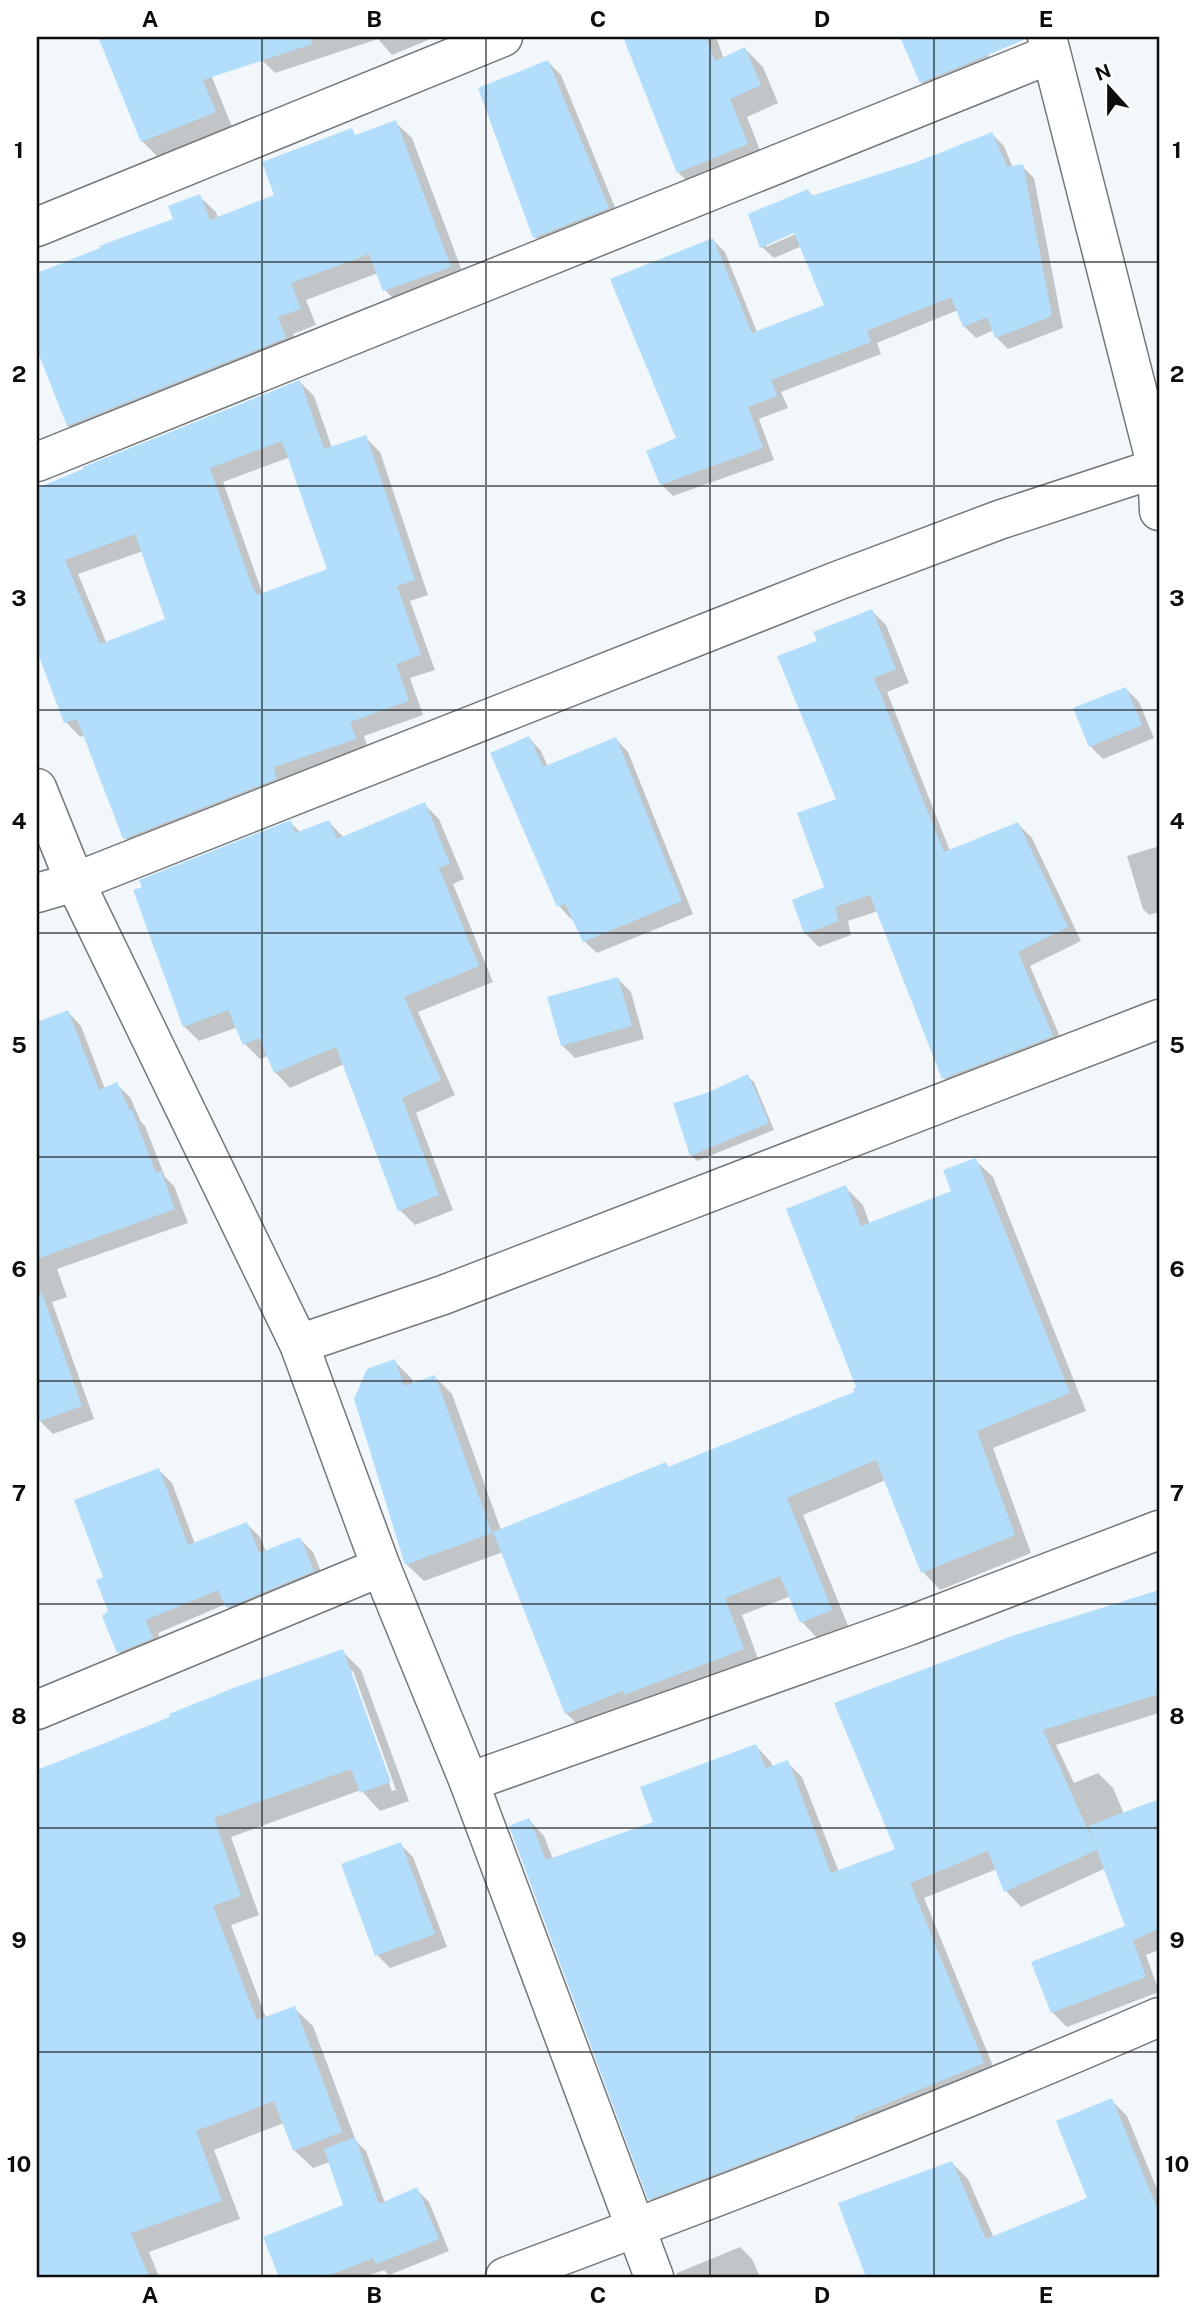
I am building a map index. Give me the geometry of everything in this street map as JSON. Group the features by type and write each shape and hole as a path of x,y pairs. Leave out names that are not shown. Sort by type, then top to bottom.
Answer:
{"street":[{"path":"37,228 503,37"},
{"path":"37,462 1049,45 1157,468 1159,512"},
{"path":"37,893 75,882 837,581 999,520 1157,468"},
{"path":"37,788 75,882 299,1345 381,1567 468,1782 653,2277"},
{"path":"299,1345 443,1295 1159,1019"},
{"path":"468,1782 908,1626 1159,1530"},
{"path":"37,1710 381,1567"},
{"path":"505,2277 1036,2071 1159,2017"}],"building":[{"path":"98,37 311,37 312,44 203,80 216,112 141,142"},
{"path":"623,37 706,37 715,61 745,47 761,85 730,99 748,144 677,173"},
{"path":"900,37 1026,37 1026,39 920,83"},
{"path":"548,60 609,208 533,238 478,88"},
{"path":"396,120 451,267 383,291 369,254 291,283 301,309 278,317 286,338 67,426 37,350 37,273 100,248 99,246 173,219 168,206 200,194 210,220 274,195 262,162 352,128 355,135"},
{"path":"992,132 1007,167 1023,164 1052,316 995,338 987,317 963,327 951,297 867,331 871,342 771,380 777,396 748,407 763,448 660,485 646,451 676,438 610,279 713,238 752,333 824,305 794,233 760,248 748,214 808,189 811,196 917,162"},
{"path":"300,380 324,449 366,435 415,580 397,586 421,655 396,664 409,701 350,722 356,739 274,767 276,779 123,839 77,719 64,723 37,651 37,488","holes":["282,441 327,569 257,595 210,468","135,534 165,619 100,644 65,560"]},
{"path":"872,609 896,669 874,678 944,852 1018,822 1068,927 1018,952 1053,1036 942,1079 870,895 835,907 839,921 804,934 792,900 824,887 797,813 836,799 777,656 817,641 813,632"},
{"path":"1126,687 1142,725 1089,747 1073,708"},
{"path":"529,736 543,767 616,737 682,901 583,942 565,904 557,907 490,753"},
{"path":"425,802 450,864 439,868 479,966 404,997 441,1080 402,1098 439,1195 398,1211 336,1047 274,1073 259,1038 243,1045 228,1010 183,1027 133,890 142,887 139,880 291,820 295,833 329,820 337,839"},
{"path":"618,977 632,1026 561,1046 547,997"},
{"path":"68,1010 99,1090 117,1082 130,1111 132,1110 156,1173 161,1171 175,1209 37,1259 37,1022"},
{"path":"748,1074 769,1123 690,1156 673,1103 704,1094"},
{"path":"976,1158 1070,1393 977,1431 1015,1535 921,1573 876,1460 787,1498 832,1610 800,1623 780,1576 725,1598 744,1649 624,1695 623,1691 565,1714 493,1532 666,1462 668,1467 854,1392 853,1388 856,1387 786,1209 846,1185 861,1226 951,1191 943,1170"},
{"path":"42,1293 82,1406 37,1422 37,1294"},
{"path":"395,1359 404,1386 435,1375 492,1533 405,1565 354,1399 367,1369"},
{"path":"159,1468 188,1545 247,1522 259,1553 300,1537 314,1571 226,1608 218,1590 146,1620 153,1638 117,1653 102,1616 108,1611 96,1580 103,1577 74,1500"},
{"path":"1159,1590 1159,1694 1043,1730 1097,1850 1004,1892 988,1851 910,1883 984,2063 854,2117 855,2120 648,2200 509,1826 529,1818 546,1860 653,1822 640,1787 756,1744 766,1768 788,1760 831,1873 895,1849 834,1703 1015,1635"},
{"path":"343,1649 391,1782 360,1793 351,1769 214,1818 241,1896 213,1906 257,2020 295,2006 342,2132 293,2151 274,2101 196,2131 222,2201 131,2233 149,2277 37,2277 37,1770 170,1717 169,1714 231,1689"},
{"path":"1159,1799 1159,1929 1133,1940 1146,1977 1051,2013 1031,1962 1125,1926 1088,1826"},
{"path":"401,1842 435,1934 375,1956 341,1864"},
{"path":"1112,2098 1159,2213 1159,2277 866,2277 838,2203 952,2161 986,2239 1087,2198 1056,2121"},
{"path":"355,2137 379,2204 417,2187 439,2239 376,2264 373,2258 325,2277 279,2277 263,2237 343,2205 324,2149"}]}
